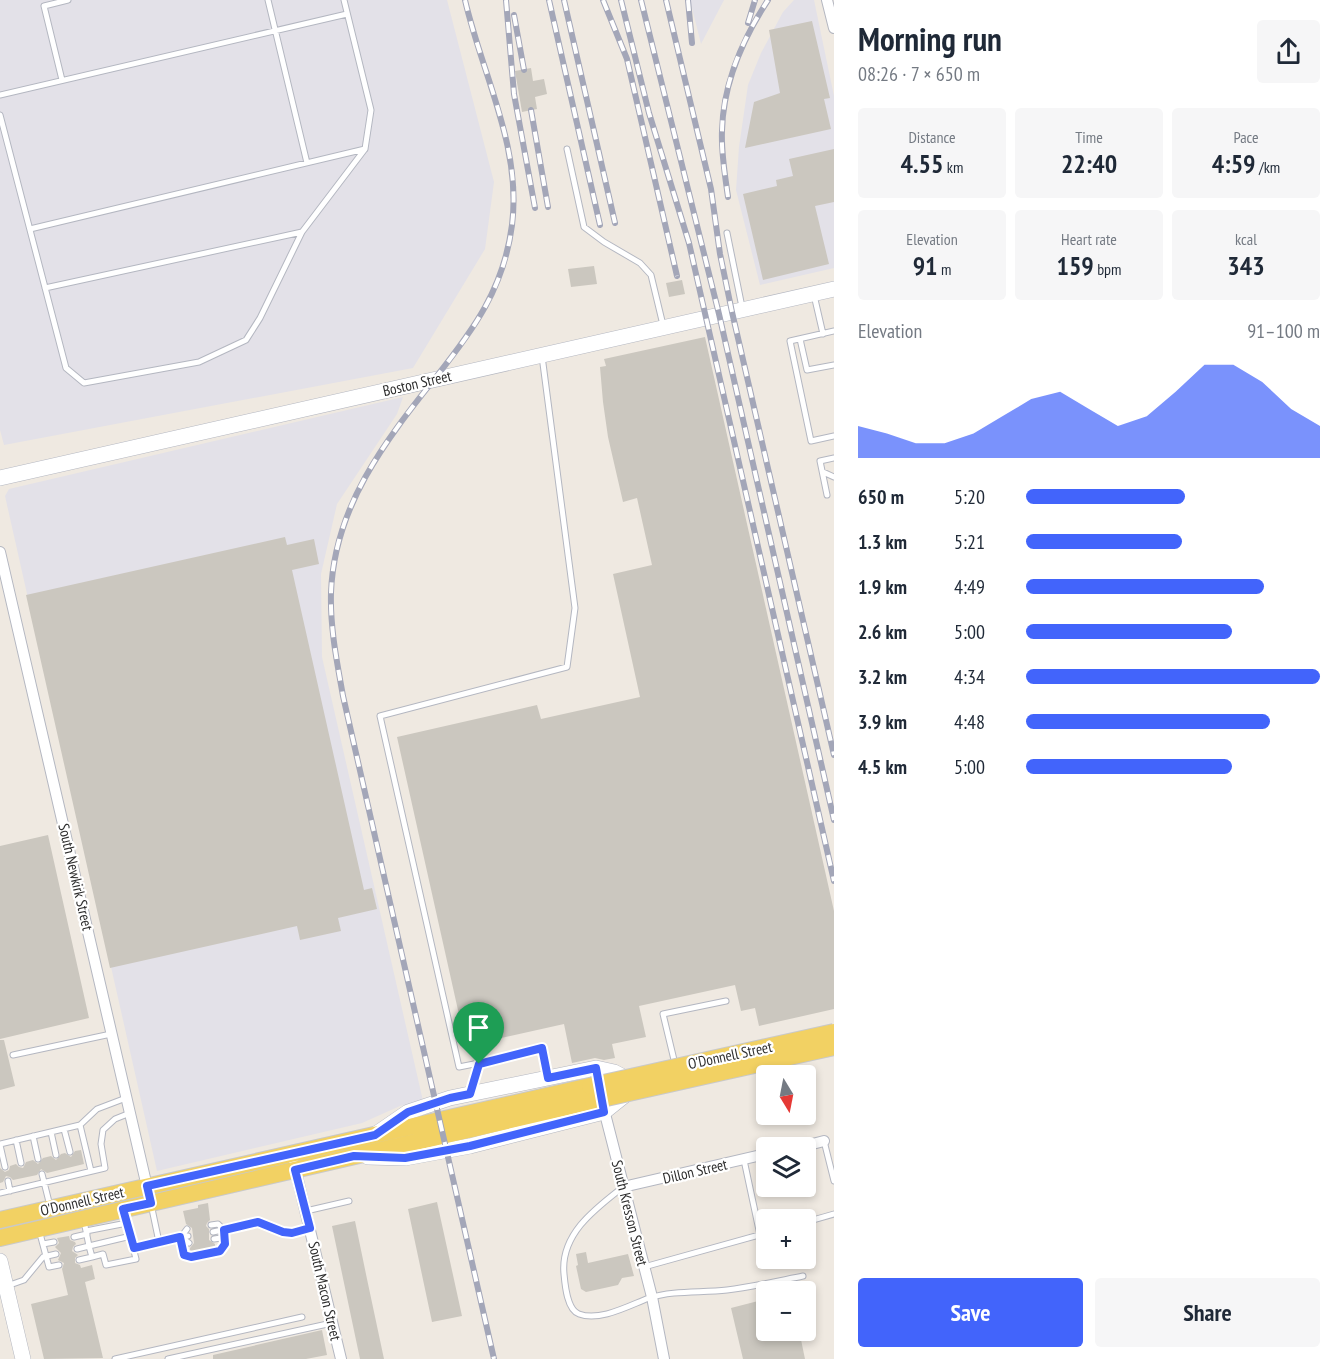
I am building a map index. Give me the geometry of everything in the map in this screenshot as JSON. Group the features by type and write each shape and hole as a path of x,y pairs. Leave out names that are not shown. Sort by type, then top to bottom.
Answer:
{"main road":[{"name":"Boston Street","path":"0,478 834,289"},
{"name":"O'Donnell Street","path":"0,1238 41,1236 86,1228 125,1216 151,1203 375,1135 596,1100 834,1032"},
{"name":"O'Donnell Street","path":"596,1100 647,1082 834,1045"},
{"name":"O'Donnell Street","path":"0,1220 147,1186 294,1161 354,1156 834,1045"},
{"name":"O'Donnell Street","path":"375,1135 408,1112 450,1098 596,1068 614,1072 632,1081 647,1082"},
{"path":"0,1261 22,1359"}],"street":[{"path":"827,0 834,28"},
{"name":"South Newkirk Street","path":"0,552 151,1203"},
{"name":"South Kresson Street","path":"596,1068 596,1100 623,1187 652,1297 664,1359"},
{"path":"816,1143 824,1141"},
{"name":"Dillon Street","path":"623,1187 756,1157"},
{"name":"South Macon Street","path":"294,1161 341,1359"}],"lane":[{"path":"62,80 43,3 68,0"},
{"path":"268,0 307,163"},
{"path":"0,114 66,368 84,383 199,362 246,340 260,318 302,232 365,149 372,110 344,0"},
{"path":"0,95 348,14"},
{"path":"30,229 365,149"},
{"path":"567,149 584,227 603,242 640,263 651,275 663,327"},
{"path":"45,288 302,232"},
{"path":"727,233 743,309"},
{"path":"814,293 823,334"},
{"path":"834,331 790,341 811,441 834,436"},
{"path":"800,339 807,370 834,365"},
{"path":"542,354 575,608 567,667 380,716 459,1067 542,1048 548,1078"},
{"path":"827,495 820,461 834,458"},
{"path":"823,472 834,477"},
{"path":"678,1076 663,1014 726,1000"},
{"path":"13,1055 113,1034"},
{"path":"470,1094 479,1064"},
{"path":"4,1167 0,1145 80,1125 97,1109 127,1098"},
{"path":"0,1192 105,1168 101,1144 103,1130 115,1119 130,1113"},
{"path":"80,1125 91,1172"},
{"path":"64,1129 70,1152"},
{"path":"51,1132 56,1155"},
{"path":"33,1136 38,1159"},
{"path":"16,1140 21,1163"},
{"path":"824,1141 834,1180"},
{"path":"744,1160 756,1216"},
{"path":"73,1167 75,1175"},
{"path":"59,1170 62,1179"},
{"path":"42,1174 55,1233"},
{"path":"23,1178 25,1187"},
{"path":"8,1181 10,1191"},
{"path":"623,1187 580,1224 565,1254 563,1271 571,1308 578,1314 590,1316 613,1312 652,1297 726,1290 803,1276"},
{"path":"81,1201 92,1257"},
{"path":"306,1211 350,1201"},
{"path":"151,1203 159,1242"},
{"path":"816,1219 834,1214"},
{"path":"80,1260 103,1254 106,1265 136,1259 125,1216"},
{"path":"213,1232 258,1222 283,1232 292,1233 310,1228"},
{"path":"186,1229 180,1237 184,1255 191,1257 220,1251 225,1244 224,1230 218,1224 211,1225"},
{"path":"74,1237 86,1228"},
{"path":"214,1239 221,1238 224,1230"},
{"path":"41,1236 49,1267 59,1265"},
{"path":"77,1249 130,1236"},
{"path":"134,1248 188,1236"},
{"path":"644,1267 756,1236"},
{"path":"180,1237 189,1244"},
{"path":"6,1286 24,1280 43,1257 56,1254"},
{"path":"115,1359 302,1317"},
{"path":"168,1359 332,1323"}],"shaded area":[{"path":"0,0 447,0 494,182 485,249 413,368 4,445 0,430"},
{"path":"690,0 724,0 701,44"},
{"path":"794,0 814,0 834,96 834,268 760,285 736,190 739,147 748,85 761,53 783,12"},
{"path":"403,397 397,414 337,504 321,574 322,657 423,1101 400,1106 362,1123 157,1171 5,496 9,489"}],"building":[{"path":"812,21 830,98 824,99 831,129 745,148 754,102 780,93 769,30"},
{"path":"531,68 533,81 544,79 547,94 535,97 537,109 522,112 515,71"},
{"path":"834,149 834,202 815,206 829,264 763,280 743,194 777,186 776,180 793,176 789,159"},
{"path":"594,266 597,284 571,287 568,269"},
{"path":"682,280 685,294 669,297 666,283"},
{"path":"705,337 834,911 834,1009 759,1026 755,1008 741,1011 735,985 639,1006 646,1037 612,1044 615,1058 604,1060 595,1058 572,1063 564,1024 466,1046 397,737 537,705 541,719 640,697 613,574 652,565 637,498 623,502 608,437 600,367 606,366 604,359"},
{"path":"285,537 287,545 314,539 319,564 292,570 364,890 372,888 377,909 338,918 341,931 300,940 297,926 110,968 26,595"},
{"path":"48,835 89,1018 0,1039 0,846"},
{"path":"0,1040 4,1040 15,1086 0,1090"},
{"path":"81,1150 84,1164 47,1173 41,1169 37,1175 13,1180 6,1176 0,1183 0,1168 5,1172 10,1166 16,1164 23,1168 26,1162 33,1160 38,1164 43,1158 51,1156 56,1160 65,1153 71,1157 75,1151"},
{"path":"437,1202 462,1316 432,1322 408,1209"},
{"path":"208,1203 210,1220 206,1226 209,1229 209,1240 215,1244 215,1247 190,1252 194,1243 192,1228 186,1224 183,1211"},
{"path":"355,1221 384,1359 360,1359 332,1226"},
{"path":"69,1236 70,1240 76,1244 72,1251 78,1255 75,1263 81,1268 92,1265 95,1279 85,1282 103,1358 44,1359 31,1304 68,1295 62,1269 64,1263 58,1260 61,1253 55,1247 59,1243 57,1238"},
{"path":"586,1252 588,1263 628,1254 634,1276 622,1278 618,1285 586,1292 581,1289 576,1254"},
{"path":"756,1302 756,1341 801,1341 805,1359 743,1359 731,1308"},
{"path":"322,1330 327,1355 306,1359 213,1359 213,1355"}],"railway":[{"path":"465,0 499,111 511,167 514,196 508,248 494,288 475,324 398,426 381,451 352,504 334,562 331,606 334,645 343,696 494,1359"},
{"path":"506,0 514,94 535,208"},
{"path":"549,0 600,225"},
{"path":"564,0 615,223"},
{"path":"603,0 627,59 677,276"},
{"path":"621,0 649,113 689,243 834,881"},
{"path":"641,0 719,314 834,820"},
{"path":"666,0 711,189 720,254 732,312 834,755"},
{"path":"688,0 692,43"},
{"path":"748,23 755,0"},
{"path":"728,197 722,139 726,96 742,46 768,0"},
{"path":"514,15 524,70"},
{"path":"531,110 548,207"}],"route":[{"path":"542,1048 548,1078 596,1068 604,1112 470,1146 405,1158 354,1156 295,1170 310,1228 292,1233 283,1232 258,1222 224,1230 225,1244 220,1251 191,1257 184,1255 180,1237 134,1248 123,1209 151,1203 147,1186 375,1135 408,1112 470,1094 479,1064 542,1048"}]}
